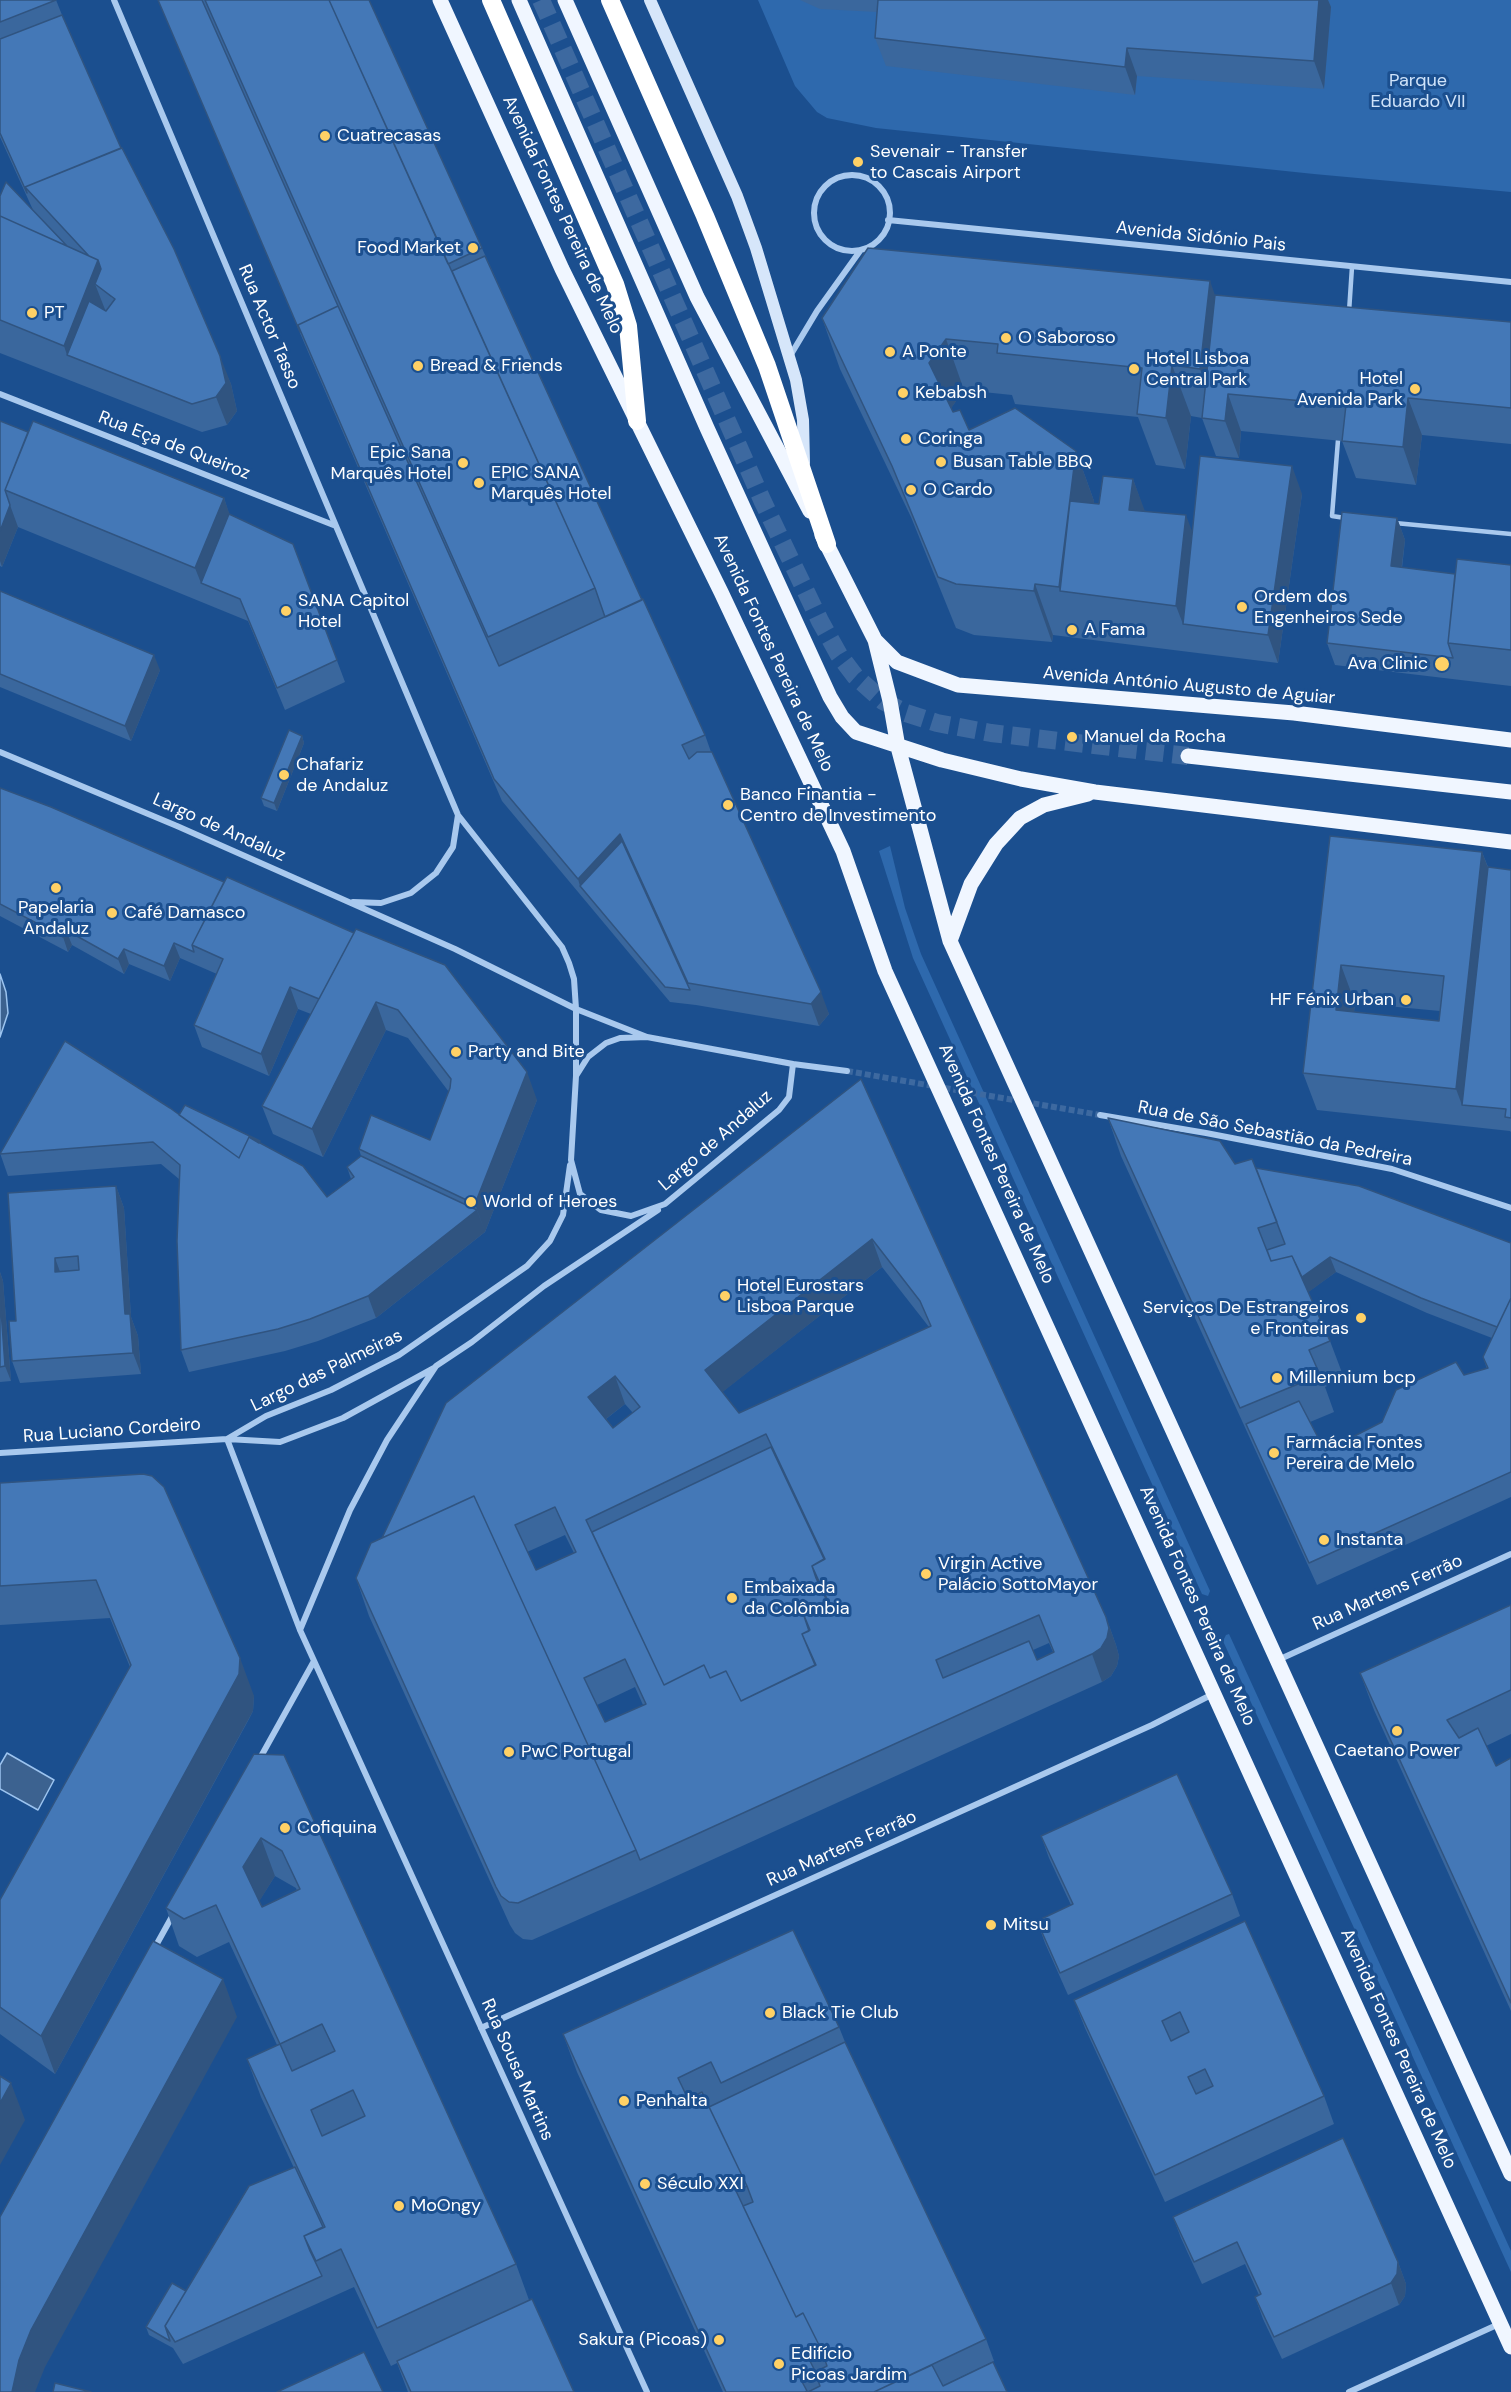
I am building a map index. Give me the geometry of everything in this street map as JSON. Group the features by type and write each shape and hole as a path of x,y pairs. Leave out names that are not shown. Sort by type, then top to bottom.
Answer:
{"highway":[{"path":"491,0 615,284 628,326 637,421"},
{"path":"610,0 744,310 804,470 827,544"}],"main road":[{"name":"Avenida Fontes Pereira de Melo","path":"440,0 562,269 721,592 843,851 885,971 1511,2347"},
{"path":"519,0 707,428 830,697 842,717 856,732 942,760 1021,779 1095,792 1511,842"},
{"path":"565,0 697,297 875,640 890,701 897,747 950,941 1511,2174"},
{"name":"Avenida António Augusto de Aguiar","path":"875,640 897,662 958,685 1294,713 1511,740"},
{"path":"1188,756 1511,792"},
{"path":"950,941 971,884 996,844 1020,818 1044,805 1095,792"}],"street":[{"name":"Rua Actor Tasso","path":"114,0 397,666"},
{"path":"650,0 737,196 790,356 803,420 804,470"},
{"path":"790,356 817,311 860,251 879,238 888,220 889,208 885,195 878,186 867,178 854,175 842,176 822,190 813,212 821,234 828,243 839,248 860,251"},
{"name":"Avenida Sidónio Pais","path":"888,220 1511,282"},
{"name":"Rua Eça de Queiroz","path":"0,394 336,525"},
{"name":"Largo de Andaluz","path":"397,666 458,815 562,947 574,979 576,1076 571,1160 563,1215 550,1241 527,1266"},
{"name":"Largo de Andaluz","path":"0,752 177,825 455,949 576,1009 646,1037 793,1064 847,1071"},
{"name":"Largo de Andaluz","path":"350,902 381,903 411,893 420,887 436,873 453,847 458,815"},
{"name":"Largo de Andaluz","path":"576,1076 588,1057 606,1043 621,1038 646,1037"},
{"name":"Largo de Andaluz","path":"544,1286 665,1204 779,1110 789,1097 793,1064"},
{"name":"Rua de São Sebastião da Pedreira","path":"1100,1115 1392,1169 1511,1208"},
{"name":"Largo de Andaluz","path":"571,1160 580,1194 601,1210 631,1216 665,1204"},
{"name":"Largo das Palmeiras","path":"227,1439 267,1416 331,1390 399,1355 527,1266"},
{"name":"Largo das Palmeiras","path":"227,1439 280,1442 343,1418 436,1366 544,1286"},
{"name":"Largo das Palmeiras","path":"300,1630 350,1510 387,1440 436,1366"},
{"path":"227,1439 314,1661 256,1766"},
{"name":"Rua Luciano Cordeiro","path":"0,1453 227,1439"},
{"name":"Rua Martens Ferrão","path":"1277,1660 1511,1554"},
{"name":"Rua Sousa Martins","path":"314,1661 646,2392"},
{"name":"Rua Martens Ferrão","path":"481,2028 1141,1730 1214,1694"},
{"path":"151,1954 180,1902"},
{"path":"1349,2392 1500,2323"}],"lane":[{"path":"1349,322 1352,267"},
{"path":"1338,440 1332,516 1354,519"},
{"path":"1388,522 1511,534"}],"green space":[{"name":"Parque Eduardo VII","path":"758,0 1511,0 1511,192 1314,174 876,128 827,118 817,112 795,86"},
{"path":"890,846 905,908 921,954 1210,1591 1208,1596 1202,1594 913,958 879,851"},
{"path":"1229,1634 1511,2251 1511,2272 1223,1641"}],"shaded area":[{"path":"0,974 6,992 8,1013 0,1037"},
{"path":"7,1753 54,1780 38,1810 0,1789 0,1765"}],"building":[{"path":"0,0 56,0 0,22"},
{"path":"158,0 202,0 338,306 298,325 300,332"},
{"path":"205,0 329,0 595,588 488,637"},
{"path":"329,0 369,0 482,248 448,264"},
{"path":"878,0 1319,0 1314,61 1127,48 1125,67 875,38"},
{"path":"62,15 121,148 25,187 27,193 0,133 0,39"},
{"path":"122,148 174,249 220,356 226,383 216,397 192,404 67,355 89,301 106,311 115,299 95,284 101,269 98,260 89,256 25,187"},
{"path":"6,182 67,246 0,216 0,196"},
{"path":"0,216 98,260 64,346 0,320"},
{"path":"868,248 1210,281 1200,369 1172,365 1166,418 1137,414 1142,368 997,353 998,344 946,339 929,363 953,412 960,410 969,430 1015,408 1076,451 1059,587 1035,584 1034,591 956,584 938,577 892,466 822,318"},
{"path":"485,256 642,600 605,617 595,588 452,271"},
{"path":"1215,295 1511,322 1511,408 1408,398 1403,447 1342,441 1346,405 1228,394 1225,421 1202,418"},
{"path":"338,306 499,666 643,599 705,735 682,745 689,759 697,752 712,752 821,992 811,1004 688,983 620,834 578,879 494,779 298,325"},
{"path":"0,421 28,432 5,490 10,505 0,531"},
{"path":"33,421 224,498 195,568 5,490"},
{"name":"Ordem dos Engenheiros Sede","path":"1200,456 1292,466 1268,635 1183,624"},
{"path":"1103,476 1133,479 1129,510 1186,515 1176,606 1060,591 1070,501 1099,504"},
{"path":"1342,512 1397,518 1391,566 1455,574 1448,643 1453,658 1327,643"},
{"path":"229,514 293,544 337,660 277,688 240,599 201,583"},
{"path":"1457,559 1511,565 1511,650 1448,643"},
{"path":"0,591 154,655 125,726 0,674"},
{"path":"289,730 302,736 274,803 261,798"},
{"path":"0,788 51,807 224,882 192,945 194,952 174,943 164,966 124,949 118,959 66,930 63,937 0,904"},
{"path":"1330,836 1482,852 1456,1089 1303,1073","holes":["1341,965 1444,976 1439,1021 1336,1010"]},
{"path":"622,841 690,990 665,987 580,886"},
{"path":"1488,867 1511,870 1511,1118 1505,1117 1506,1109 1462,1105"},
{"path":"227,877 354,933 319,999 290,987 261,1054 194,1025 223,959 192,945"},
{"path":"356,929 445,965 527,1072 475,1204 359,1149 371,1115 430,1140 450,1088 451,1079 398,1010 376,1002 312,1129 262,1106"},
{"path":"65,1041 170,1108 239,1158 249,1137 303,1166 327,1197 354,1177 347,1167 361,1156 477,1210 368,1296 278,1329 181,1350 177,1241 180,1165 153,1142 0,1154"},
{"path":"861,1079 1106,1617 1109,1628 1107,1638 1101,1648 1092,1654 640,1860 474,1496 382,1538 446,1403","holes":["872,1239 920,1301 931,1326 739,1413 705,1370","615,1376 640,1407 613,1428 588,1397","766,1434 825,1559 812,1566 828,1601 803,1613 810,1630 802,1634 816,1665 741,1701 726,1671 710,1678 704,1665 664,1685 586,1520","555,1507 576,1552 536,1570 515,1525","1039,1615 1054,1652 1037,1660 1029,1641 943,1678 936,1660","625,1659 646,1704 605,1722 584,1678"]},
{"path":"185,1105 260,1141 259,1143 249,1137 239,1158 179,1115"},
{"path":"1108,1118 1220,1141 1235,1164 1252,1159 1277,1222 1258,1228 1271,1261 1292,1256 1330,1341 1309,1350 1320,1375 1240,1408"},
{"path":"1256,1168 1359,1186 1511,1243 1511,1298 1497,1327 1421,1298 1330,1257 1302,1277 1292,1256 1271,1261 1267,1250 1285,1244"},
{"path":"116,1186 125,1314 130,1314 133,1353 12,1361 9,1321 16,1321 8,1193","holes":["78,1256 79,1270 55,1272 55,1258"]},
{"path":"0,1296 5,1366 0,1367"},
{"path":"1511,1298 1511,1472 1309,1563 1246,1424 1299,1401 1325,1451 1382,1422 1396,1390 1456,1362 1464,1375 1488,1368 1483,1357"},
{"path":"771,1447 824,1559 812,1566 827,1601 803,1613 809,1631 802,1634 815,1665 741,1701 726,1671 710,1678 704,1665 664,1685 592,1532"},
{"path":"143,1474 152,1476 164,1487 240,1658 239,1674 41,2036 0,2007 0,1900 131,1665 96,1580 0,1586 0,1483"},
{"name":"PwC Portugal","path":"474,1496 636,1850 518,1903 509,1902 501,1896 496,1887 356,1578 371,1543"},
{"path":"1511,1605 1511,1690 1447,1720 1459,1738 1478,1728 1496,1766 1511,1758 1511,2003 1360,1673"},
{"path":"254,1754 284,1755 516,2264 377,2328 341,2249 316,2261 304,2236 325,2227 247,2059 280,2044 216,1905 184,1919 166,1908","holes":["261,1838 282,1851 300,1889 262,1907 243,1867","322,2024 335,2051 292,2071 280,2044","353,2090 365,2116 322,2136 311,2110"]},
{"path":"1177,1774 1232,1894 1060,1973 1037,1921 1073,1904 1041,1836"},
{"path":"1245,1921 1324,2096 1155,2175 1074,2000","holes":["1180,2012 1189,2032 1171,2041 1162,2021","1205,2069 1213,2086 1196,2094 1188,2077"]},
{"path":"793,1930 839,2027 721,2083 711,2062 678,2078 688,2099 702,2092 747,2186 736,2191 796,2317 803,2313 822,2351 808,2357 815,2371 800,2378 807,2391 805,2392 726,2392 563,2034"},
{"path":"153,1941 223,1979 31,2330 19,2360 12,2392 0,2392 0,2217"},
{"path":"845,2042 986,2339 874,2392 808,2392 820,2386 815,2372 827,2366 822,2351 803,2313 796,2317 743,2206 753,2202 709,2107"},
{"path":"0,2076 11,2083 0,2103"},
{"path":"1343,2138 1398,2262 1397,2274 1391,2283 1274,2337 1255,2297 1261,2294 1237,2242 1194,2262 1173,2217"},
{"path":"295,2167 323,2227 304,2236 322,2276 175,2342 165,2326 249,2186"},
{"path":"172,2283 186,2291 165,2326 170,2341 146,2327"},
{"path":"532,2299 574,2392 411,2392 397,2361"},
{"path":"364,2352 383,2392 277,2392"},
{"path":"993,2362 1007,2392 874,2392 932,2365 943,2386"},
{"path":"55,2383 91,2392 53,2392"}],"tunnel":[{"path":"541,0 763,502 820,621 839,655 855,676 883,701 906,713 937,723 991,733 1188,756"},
{"path":"847,1071 1100,1115"}],"place":[{"name":"Cuatrecasas","path":"325,136"},
{"name":"Sevenair - Transfer to Cascais Airport","path":"858,162"},
{"name":"Food Market","path":"473,248"},
{"name":"PT","path":"32,313"},
{"name":"O Saboroso","path":"1006,338"},
{"name":"A Ponte","path":"890,352"},
{"name":"Bread & Friends","path":"418,366"},
{"name":"Hotel Lisboa Central Park","path":"1134,369"},
{"name":"Hotel Avenida Park","path":"1415,389"},
{"name":"Kebabsh","path":"903,393"},
{"name":"Coringa","path":"906,439"},
{"name":"Busan Table BBQ","path":"941,462"},
{"name":"Epic Sana Marquês Hotel","path":"463,463"},
{"name":"EPIC SANA Marquês Hotel","path":"479,483"},
{"name":"O Cardo","path":"911,490"},
{"name":"Ordem dos Engenheiros Sede","path":"1242,607"},
{"name":"SANA Capitol Hotel","path":"286,611"},
{"name":"A Fama","path":"1072,630"},
{"name":"Ava Clinic","path":"1442,664"},
{"name":"Manuel da Rocha","path":"1072,737"},
{"name":"Chafariz de Andaluz","path":"284,775"},
{"name":"Banco Finantia - Centro de Investimento","path":"728,805"},
{"name":"Papelaria Andaluz","path":"56,888"},
{"name":"Café Damasco","path":"112,913"},
{"name":"HF Fénix Urban","path":"1406,1000"},
{"name":"Party and Bite","path":"456,1052"},
{"name":"World of Heroes","path":"471,1202"},
{"name":"Hotel Eurostars Lisboa Parque","path":"725,1296"},
{"name":"Serviços De Estrangeiros e Fronteiras","path":"1361,1318"},
{"name":"Millennium bcp","path":"1277,1378"},
{"name":"Farmácia Fontes Pereira de Melo","path":"1274,1453"},
{"name":"Instanta","path":"1324,1540"},
{"name":"Virgin Active Palácio SottoMayor","path":"926,1574"},
{"name":"Embaixada da Colômbia","path":"732,1598"},
{"name":"Caetano Power","path":"1397,1731"},
{"name":"PwC Portugal","path":"509,1752"},
{"name":"Cofiquina","path":"285,1828"},
{"name":"Mitsu","path":"991,1925"},
{"name":"Black Tie Club","path":"770,2013"},
{"name":"Penhalta","path":"624,2101"},
{"name":"Século XXI","path":"645,2184"},
{"name":"MoOngy","path":"399,2206"},
{"name":"Sakura (Picoas)","path":"719,2340"},
{"name":"Edifício Picoas Jardim","path":"779,2364"}]}
